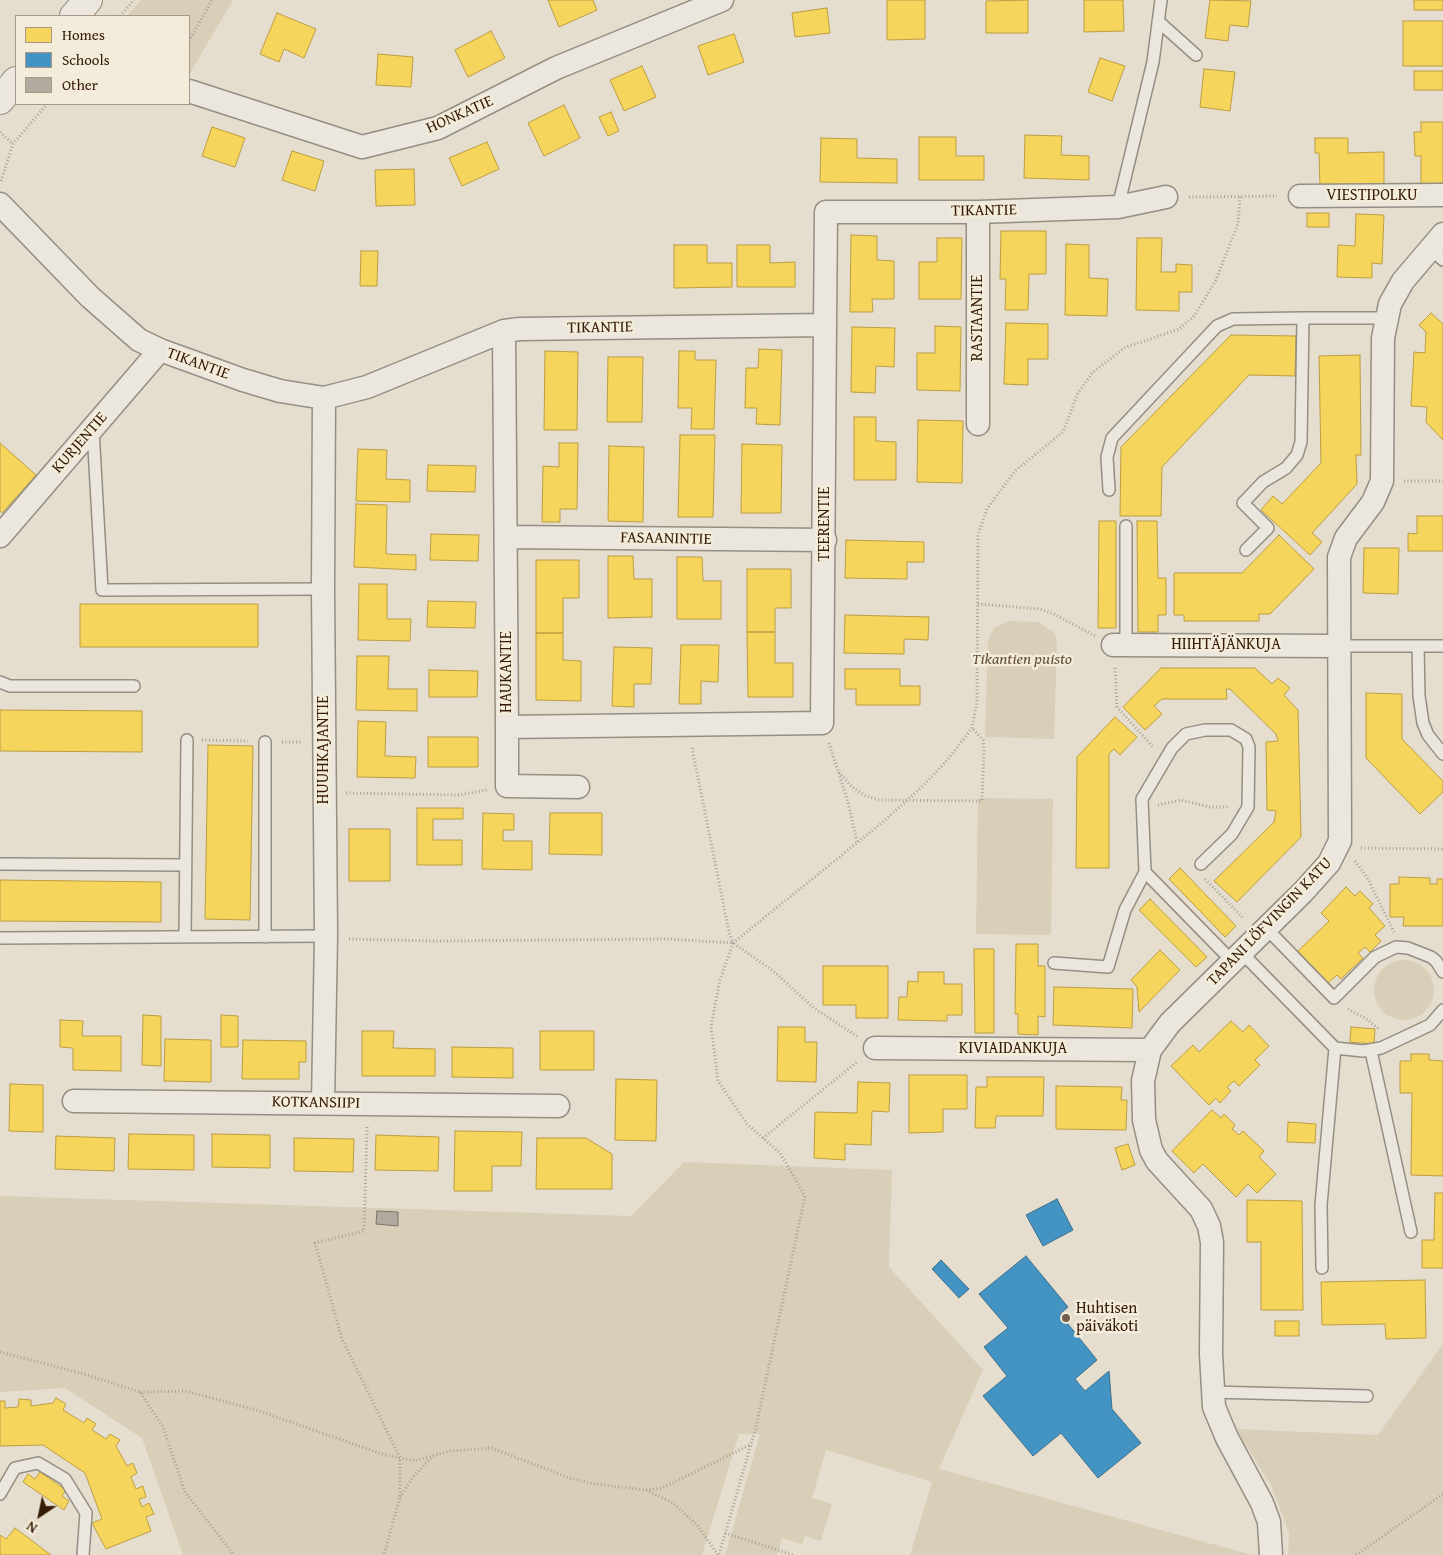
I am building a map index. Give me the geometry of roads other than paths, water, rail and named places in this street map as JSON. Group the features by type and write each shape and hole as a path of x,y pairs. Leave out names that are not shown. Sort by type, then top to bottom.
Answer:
{"street":[{"path":"75,15 88,0"},
{"name":"HONKATIE","path":"190,91 362,147 438,128 556,68 722,0"},
{"path":"0,100 15,82"},
{"name":"VIESTIPOLKU","path":"1300,196 1443,195"},
{"name":"TIKANTIE","path":"0,204 111,317 139,340 160,350 280,391 324,398 367,387 504,331 530,329 825,325 826,212 978,212 1118,207 1166,197"},
{"name":"RASTAANTIE","path":"978,212 978,424"},
{"name":"TAPANI LÖFVINGIN KATU","path":"1272,1555 1272,1535 1265,1509 1217,1418 1212,1392 1212,1242 1209,1226 1201,1210 1157,1161 1146,1138 1143,1081 1150,1050 1170,1023 1264,932 1329,863 1343,852 1341,834 1337,569 1341,548 1373,502 1382,481 1383,338 1390,304 1402,281 1439,247"},
{"name":"TEERENTIE","path":"822,723 825,540 825,325"},
{"name":"HAUKANTIE","path":"504,331 507,727 822,723"},
{"name":"KURJENTIE","path":"1,531 160,350"},
{"name":"HUUHKAJANTIE","path":"323,1103 326,937 323,588 324,398"},
{"name":"FASAANINTIE","path":"506,537 825,540"},
{"name":"HIIHTÄJÄNKUJA","path":"1120,645 1338,646"},
{"path":"507,727 507,786 578,787"},
{"name":"KIVIAIDANKUJA","path":"875,1048 1150,1050"},
{"name":"KOTKANSIIPI","path":"74,1101 558,1106"}],"lane":[{"path":"1118,207 1153,62 1161,0"},
{"path":"1158,21 1196,55"},
{"path":"1108,490 1107,457 1112,438 1217,326 1233,319 1244,318 1386,318"},
{"path":"1246,550 1268,528 1243,503 1263,482 1286,468 1297,455 1302,442 1304,318"},
{"path":"93,427 102,590 323,588"},
{"path":"1120,645 1126,526"},
{"path":"1338,646 1443,646"},
{"path":"1418,646 1418,696 1422,716 1428,735 1443,754"},
{"path":"0,682 10,686 134,686"},
{"path":"1054,963 1108,967 1125,910 1144,872 1142,799 1165,759 1179,740 1194,732 1222,729 1239,733 1246,739 1250,755 1248,807 1232,834 1201,864"},
{"path":"185,937 187,740"},
{"path":"265,742 265,936"},
{"path":"0,864 185,864"},
{"path":"1144,872 1335,1048 1371,1051 1398,1041 1430,1025 1443,1010"},
{"path":"1264,932 1334,998 1375,957 1388,950 1403,948 1431,957 1443,972"},
{"path":"0,938 326,937"},
{"path":"1322,1268 1321,1204 1335,1048"},
{"path":"1371,1051 1411,1232"},
{"path":"1212,1392 1367,1396"},
{"path":"0,1494 15,1468 38,1463 65,1479 86,1513 83,1555"}],"place":[{"name":"Huhtisen päiväkoti","path":"1066,1318"}],"park label":[{"name":"Tikantien puisto","path":"1022,660"}]}
